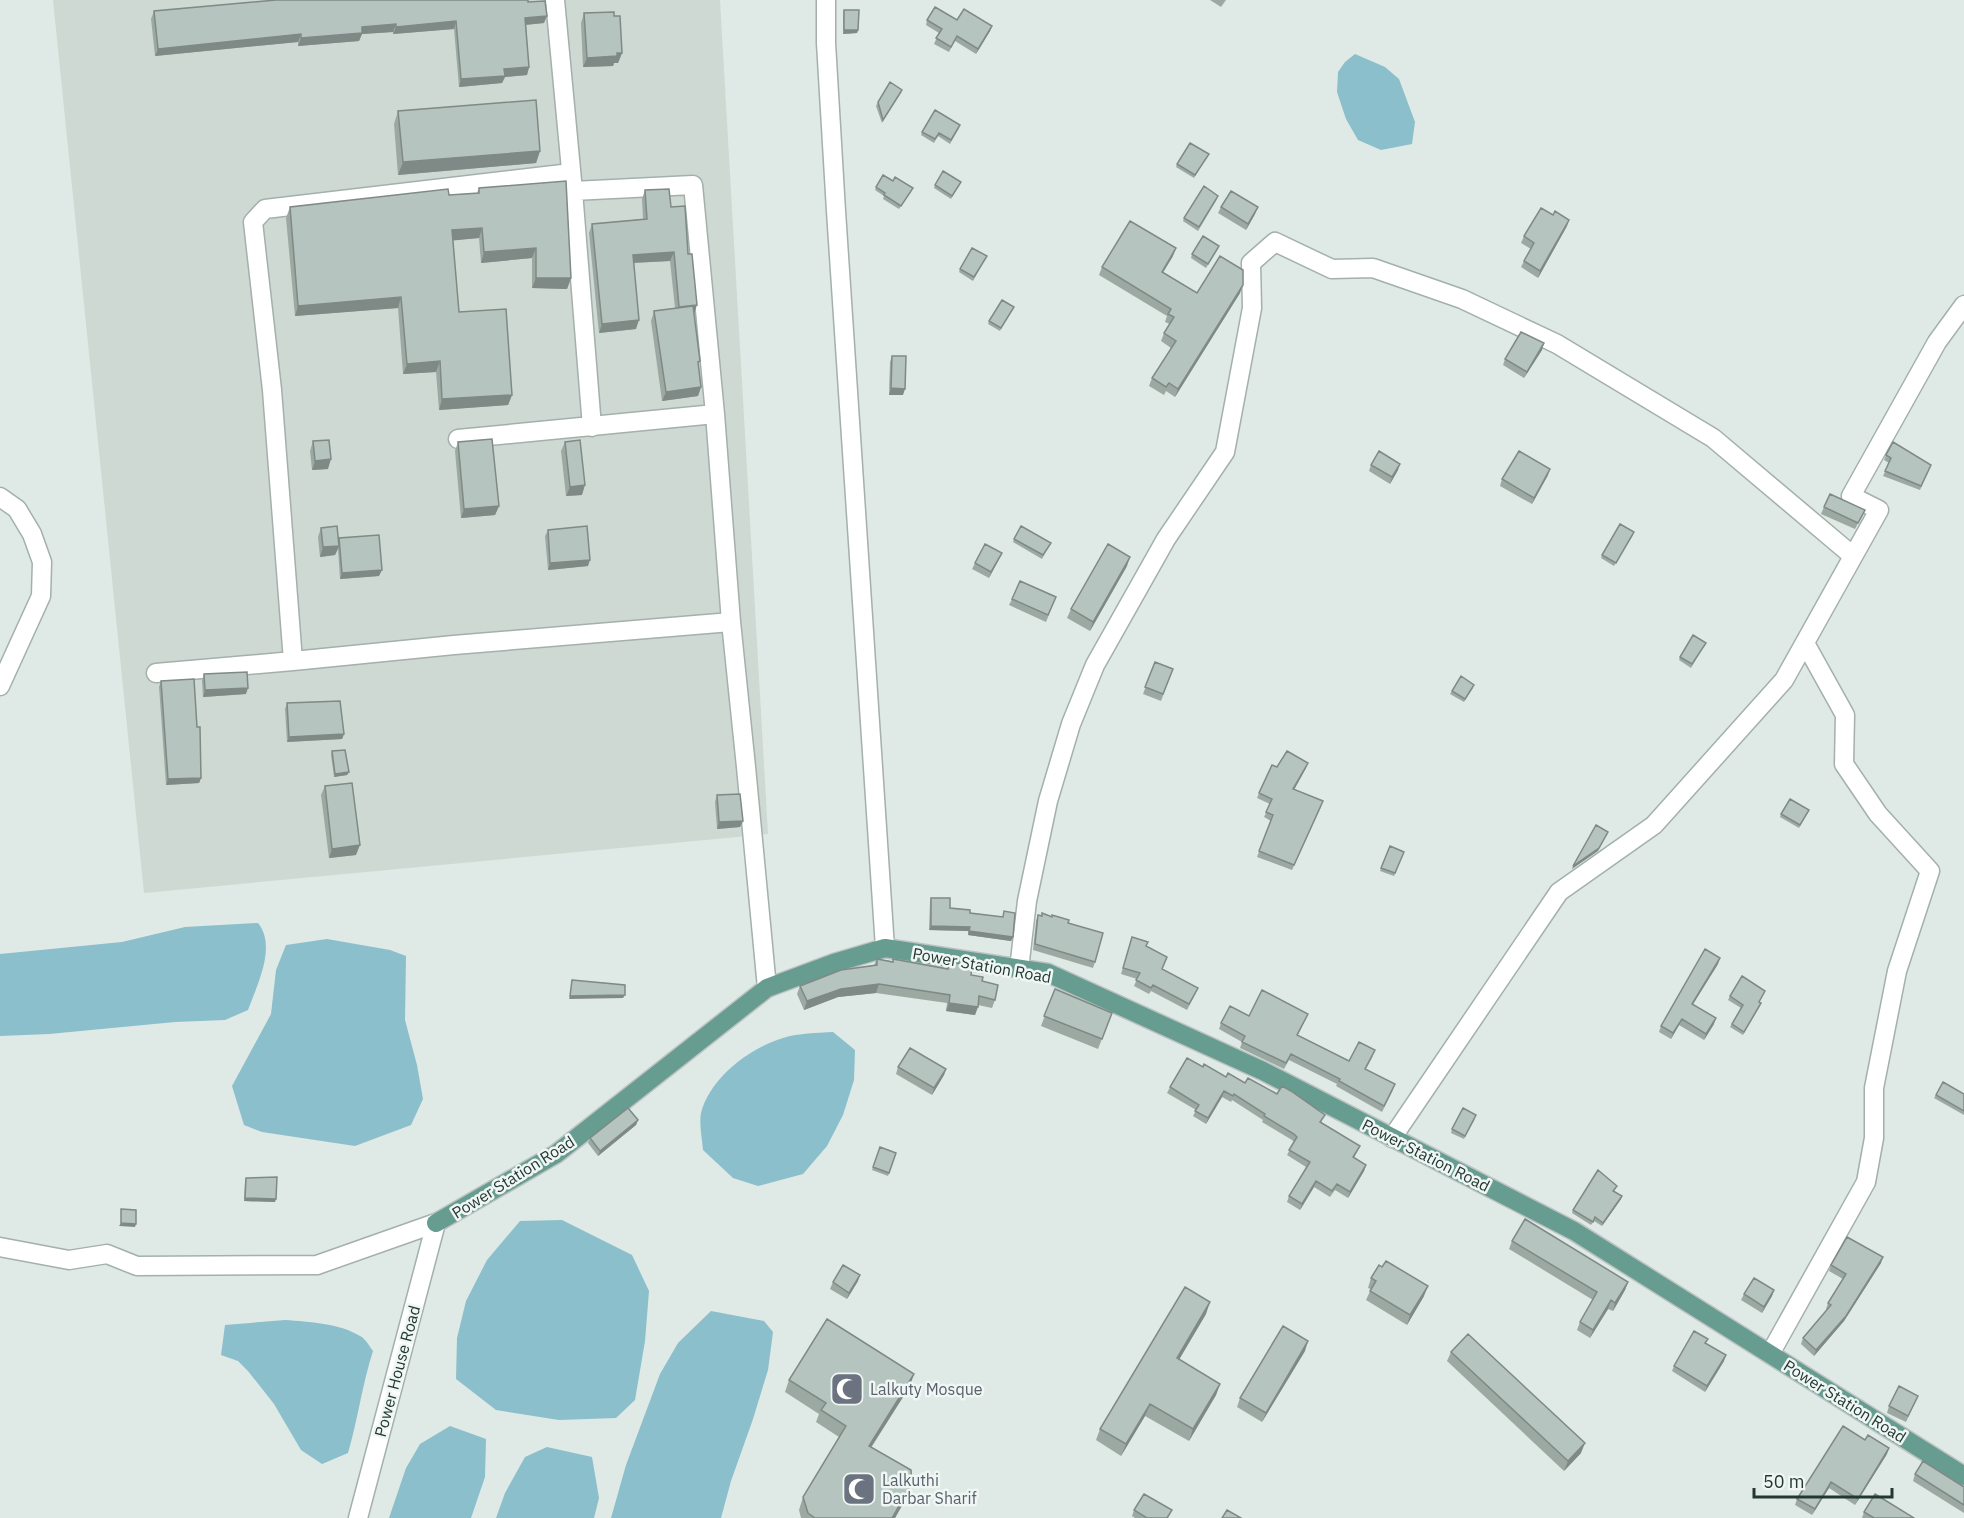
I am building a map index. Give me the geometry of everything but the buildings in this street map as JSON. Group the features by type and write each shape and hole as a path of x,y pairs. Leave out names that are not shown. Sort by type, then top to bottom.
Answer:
{"main road":[{"name":"Power Station Road","path":"436,1223 556,1155 767,988 834,963 885,948 1048,973 1263,1071 1574,1231 1964,1476"}],"street":[{"path":"555,0 592,427"},
{"path":"826,0 826,43 885,948"},
{"path":"293,661 272,390 253,222 265,209 572,182 693,185 715,414 730,622 767,988"},
{"path":"1019,969 1027,901 1048,801 1071,724 1095,664 1166,539 1225,452 1252,308 1251,262 1275,242 1332,269 1373,268 1462,298 1557,344 1713,438 1853,556"},
{"path":"1392,1138 1559,892 1654,825 1784,680 1879,510 1851,496 1937,342 1964,305"},
{"path":"458,439 715,414"},
{"path":"0,497 17,509 32,534 42,562 41,596 4,664 0,686"},
{"path":"156,673 730,622"},
{"path":"1770,1354 1866,1182 1874,1138 1874,1088 1897,971 1930,871 1878,814 1844,764 1845,715 1805,642"},
{"name":"Power Station Road","path":"0,1246 69,1260 107,1254 137,1266 317,1265 436,1223"},
{"name":"Power House Road","path":"358,1518 436,1223"}],"shaded area":[{"path":"53,0 720,0 768,834 144,893"}],"water":[{"path":"1355,54 1385,67 1399,79 1415,122 1412,144 1381,150 1358,140 1346,119 1337,92 1338,72"},
{"path":"258,923 266,943 266,954 248,1010 225,1020 0,1036 0,954 122,942 185,927"},
{"path":"327,939 390,950 406,956 405,1020 423,1099 411,1125 355,1146 262,1132 244,1125 232,1086 271,1014 276,970 286,945"},
{"path":"833,1032 855,1050 854,1080 843,1115 827,1146 803,1174 758,1186 733,1178 703,1150 701,1113 713,1088 733,1066 757,1049 795,1035"},
{"path":"562,1220 632,1255 649,1291 645,1341 635,1400 616,1418 559,1420 496,1410 456,1379 457,1338 466,1301 487,1260 520,1221"},
{"path":"711,1311 764,1321 773,1332 768,1370 721,1518 611,1518 626,1465 660,1374 678,1343"},
{"path":"285,1320 343,1328 362,1337 373,1351 348,1453 322,1464 301,1450 274,1404 248,1371 238,1361 221,1355 225,1325"},
{"path":"450,1426 486,1439 485,1477 471,1518 389,1518 406,1468 420,1444"},
{"path":"547,1447 592,1457 599,1498 594,1518 496,1518 505,1493 525,1457"}],"place":[{"name":"Lalkuty Mosque","path":"847,1389"},
{"name":"Lalkuthi Darbar Sharif","path":"859,1489"}]}
